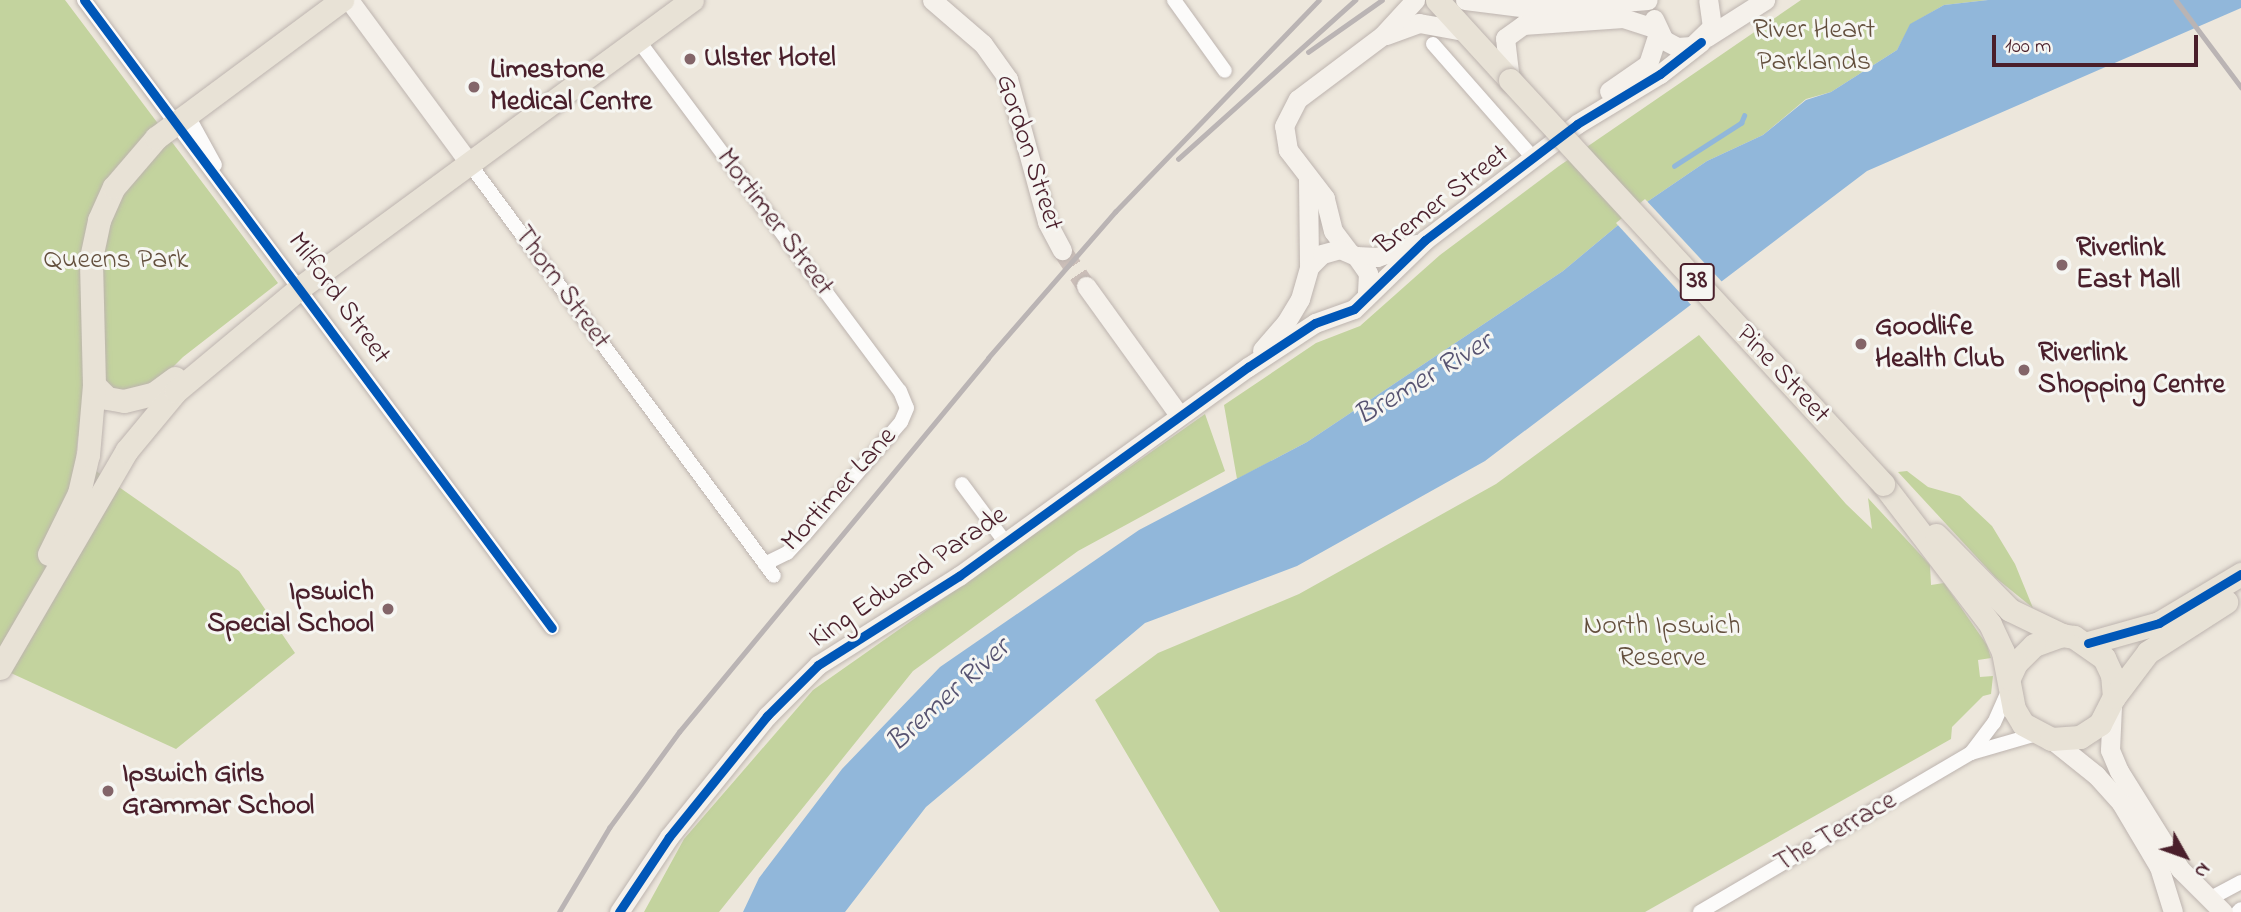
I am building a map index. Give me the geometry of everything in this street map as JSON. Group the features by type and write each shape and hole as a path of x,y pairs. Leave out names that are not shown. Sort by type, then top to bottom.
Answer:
{"main road":[{"path":"0,640 79,493 91,436 94,385 89,276 99,220 134,159 180,120 342,0"},
{"path":"0,668 140,431 227,345 301,287 692,0"},
{"name":"38","path":"1437,0 1510,80"},
{"name":"Pine Street","path":"1510,80 1884,484 2010,610 2062,635"},
{"path":"94,385 113,400 142,398 160,390 199,358 227,345"},
{"name":"Pine Street","path":"1884,484 1990,624 2003,652 2009,683"},
{"path":"2113,701 2109,666 2088,643 2152,626 2241,575"},
{"path":"2044,736 2086,735 2148,652 2241,593"},
{"path":"2009,683 2027,650 2062,635"},
{"name":"38","path":"2062,635 2088,643"},
{"name":"38","path":"2009,683 2018,717 2044,736"}],"street":[{"name":"Milford Street","path":"84,0 180,120 552,628"},
{"name":"Thorn Street","path":"349,0 774,576"},
{"name":"Gordon Street","path":"932,0 983,44 1008,79 1045,216 1062,250"},
{"path":"1174,0 1225,71"},
{"path":"1352,254 1333,231 1325,198 1308,180 1286,145 1287,115 1298,99 1382,36 1415,0"},
{"path":"1465,0 1528,9 1648,0"},
{"name":"Bremer Street","path":"1577,124 1601,97 1648,64 1657,31 1654,13 1660,0"},
{"path":"1510,80 1505,38 1522,25 1623,18 1657,31 1677,47 1703,40 1714,16 1708,0"},
{"name":"Bremer Street","path":"1179,415 1248,367 1336,313 1354,309 1425,240 1577,124 1660,74 1703,40 1765,0"},
{"path":"1382,36 1419,23 1464,31"},
{"name":"Mortimer Street","path":"638,40 900,391 906,408"},
{"path":"1433,44 1533,158"},
{"path":"1308,180 1307,276 1312,301 1336,313"},
{"name":"Bremer Street","path":"1248,367 1285,324 1307,276 1331,251 1377,257 1425,240"},
{"name":"Bremer Street","path":"1352,254 1368,273 1367,294"},
{"path":"1086,286 1179,415"},
{"name":"Mortimer Lane","path":"764,564 787,553 805,534 901,422 906,408"},
{"name":"King Edward Parade","path":"619,912 669,837 792,689 818,665 1005,542 1179,415"},
{"path":"962,484 1005,542"},
{"name":"The Terrace","path":"1971,753 1990,730 2009,683"},
{"path":"2113,701 2110,750 2119,771 2180,869 2214,902"},
{"path":"2044,736 2096,775 2120,803 2159,867 2173,912"},
{"name":"The Terrace","path":"1700,912 1971,753 2044,736"},
{"path":"2181,912 2214,902 2241,882"}],"green space":[{"name":"Queens Park","path":"0,0 65,0 278,283 183,357 156,384 118,392 78,437 76,457 239,571 295,653 176,749 0,668"},
{"name":"River Heart Parklands","path":"1801,0 1988,0 1944,5 1911,24 1897,50 1831,92 1806,99 1763,135 1707,161 1641,206 1563,271 1307,442 1237,479 1224,405 1316,343 1360,326 1440,255 1559,166"},
{"name":"North Ipswich Reserve","path":"1699,335 1846,504 1872,529 1868,498 1930,565 1931,585 1944,583 1987,645 1991,658 1978,660 1980,677 1993,676 1991,694 1983,696 1952,727 1951,739 1645,912 1220,912 1095,700 1158,653 1299,594 1496,484"},
{"path":"1205,414 1225,471 1078,551 913,671 719,912 644,912 684,839 813,690"},
{"path":"1907,471 1928,487 1960,496 1992,526 2015,564 2033,608 1996,578 1898,472"}],"water":[{"name":"Bremer River","path":"1988,0 2241,0 2241,8 1867,171 1485,461 1297,566 1145,623 926,807 845,912 743,912 759,878 842,769 940,667 1139,530 1307,442 1563,271 1641,206 1707,161 1763,135 1806,100 1831,92 1897,50 1910,24 1944,5"}],"pier":[{"path":"1645,199 1724,284 1693,307 1616,223"}],"waterway":[{"path":"1674,166 1741,123 1744,116"}],"tunnel":[{"path":"1062,250 1086,286"}],"railway":[{"path":"559,912 609,828 679,732 988,358 1115,212 1319,0"},
{"path":"1178,159 1355,0"},
{"path":"1308,52 1382,0"},
{"path":"2176,0 2241,87"}],"cycle path":[{"path":"84,0 552,628"},
{"path":"619,912 669,837 767,716 818,665 959,576 1248,367 1315,323 1354,309 1425,240 1577,124 1660,74 1701,42"},
{"path":"2088,643 2159,623 2241,574"}],"place":[{"name":"Ulster Hotel","path":"690,59"},
{"name":"Limestone Medical Centre","path":"474,87"},
{"name":"Riverlink East Mall","path":"2062,265"},
{"name":"Goodlife Health Club","path":"1861,344"},
{"name":"Riverlink Shopping Centre","path":"2024,370"},
{"name":"Ipswich Special School","path":"388,609"},
{"name":"Ipswich Girls Grammar School","path":"108,791"}]}
